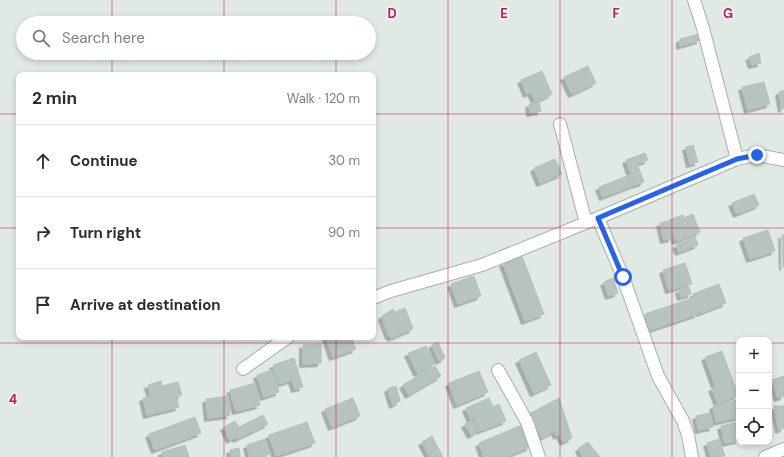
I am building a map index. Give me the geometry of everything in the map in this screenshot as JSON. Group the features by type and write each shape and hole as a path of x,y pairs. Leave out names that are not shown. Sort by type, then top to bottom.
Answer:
{"street":[{"path":"694,0 703,28 737,159"},
{"path":"560,124 586,223"},
{"path":"376,297 482,265 737,159 757,155 784,160"},
{"path":"598,218 623,277 658,376 683,421 688,435 692,457"},
{"path":"244,369 284,340"},
{"path":"498,370 527,422 539,457"},
{"path":"765,457 784,449"}],"building":[{"path":"699,34 700,40 680,46 680,39"},
{"path":"759,53 761,63 752,65 749,57"},
{"path":"588,66 596,83 572,94 564,77"},
{"path":"542,71 552,94 536,102 531,92 527,94 521,80"},
{"path":"764,82 770,104 748,110 742,87"},
{"path":"784,90 784,108 782,109 779,92"},
{"path":"539,102 541,111 530,113 529,104"},
{"path":"693,145 698,162 690,164 686,147"},
{"path":"645,153 648,160 637,164 644,182 635,185 626,160"},
{"path":"555,159 562,174 540,183 534,168"},
{"path":"630,175 634,185 603,197 599,187"},
{"path":"754,194 759,205 737,214 732,203"},
{"path":"693,214 700,232 676,241 669,220 683,215 684,218"},
{"path":"668,221 672,238 664,240 660,223"},
{"path":"768,230 775,251 750,259 743,238"},
{"path":"782,235 784,235 784,267 783,267"},
{"path":"695,237 698,245 679,252 676,245"},
{"path":"522,256 544,314 525,321 503,263"},
{"path":"685,263 692,284 669,290 663,270"},
{"path":"474,276 481,296 458,304 451,284"},
{"path":"613,278 618,293 609,296 604,282"},
{"path":"719,284 726,303 700,313 693,294"},
{"path":"689,287 691,294 681,297 679,290"},
{"path":"693,298 698,314 650,330 645,314"},
{"path":"405,308 412,328 389,336 382,317"},
{"path":"393,309 394,315 406,311 413,329 391,338 382,316"},
{"path":"327,340 352,340 356,349 333,357"},
{"path":"328,340 353,340 355,349 332,355"},
{"path":"438,342 445,358 439,361 432,345"},
{"path":"321,344 321,363 303,364 303,345"},
{"path":"426,346 435,364 418,373 409,355"},
{"path":"426,347 434,362 417,372 408,353"},
{"path":"722,351 736,390 736,396 718,403 712,388 716,387 705,357"},
{"path":"536,352 551,385 534,393 519,360"},
{"path":"294,358 303,387 295,389 292,380 279,384 273,365"},
{"path":"435,366 441,376 409,395 403,385"},
{"path":"434,368 439,377 409,394 404,385"},
{"path":"272,370 279,392 264,397 257,375"},
{"path":"479,371 488,392 457,405 449,383"},
{"path":"784,376 784,396 778,398 772,380"},
{"path":"161,381 162,386 178,382 182,395 176,397 179,407 147,415 143,398 151,396 148,385"},
{"path":"255,383 260,405 236,411 230,390"},
{"path":"396,386 400,401 393,405 389,388"},
{"path":"396,387 400,400 392,402 388,389"},
{"path":"228,396 230,415 208,418 206,399"},
{"path":"353,398 360,416 332,427 325,409"},
{"path":"489,398 493,407 499,404 506,421 479,431 474,419 471,420 466,408"},
{"path":"559,398 572,438 564,442 559,434 557,436 555,431 542,438 529,414"},
{"path":"736,400 736,418 716,422 713,406"},
{"path":"774,406 784,406 784,428 779,430"},
{"path":"710,413 713,427 699,430 696,416"},
{"path":"263,415 268,424 237,439 236,437 230,440 224,427 235,421 239,427"},
{"path":"195,417 201,433 155,450 149,434"},
{"path":"472,421 477,432 471,435 465,424"},
{"path":"307,422 315,443 276,456 269,435"},
{"path":"736,423 736,441 725,443 721,426"},
{"path":"522,425 530,447 505,457 484,457 479,443"},
{"path":"432,436 443,457 430,457 422,442"},
{"path":"430,437 442,457 431,457 424,443"},
{"path":"265,439 270,454 262,457 250,457 247,445"},
{"path":"719,439 725,456 711,457 707,443"},
{"path":"588,442 600,457 583,457 579,448"},
{"path":"185,445 189,457 163,457 162,452"},
{"path":"239,448 240,457 231,457 230,450"}],"route":[{"path":"623,277 598,218 737,159 757,155"}]}
